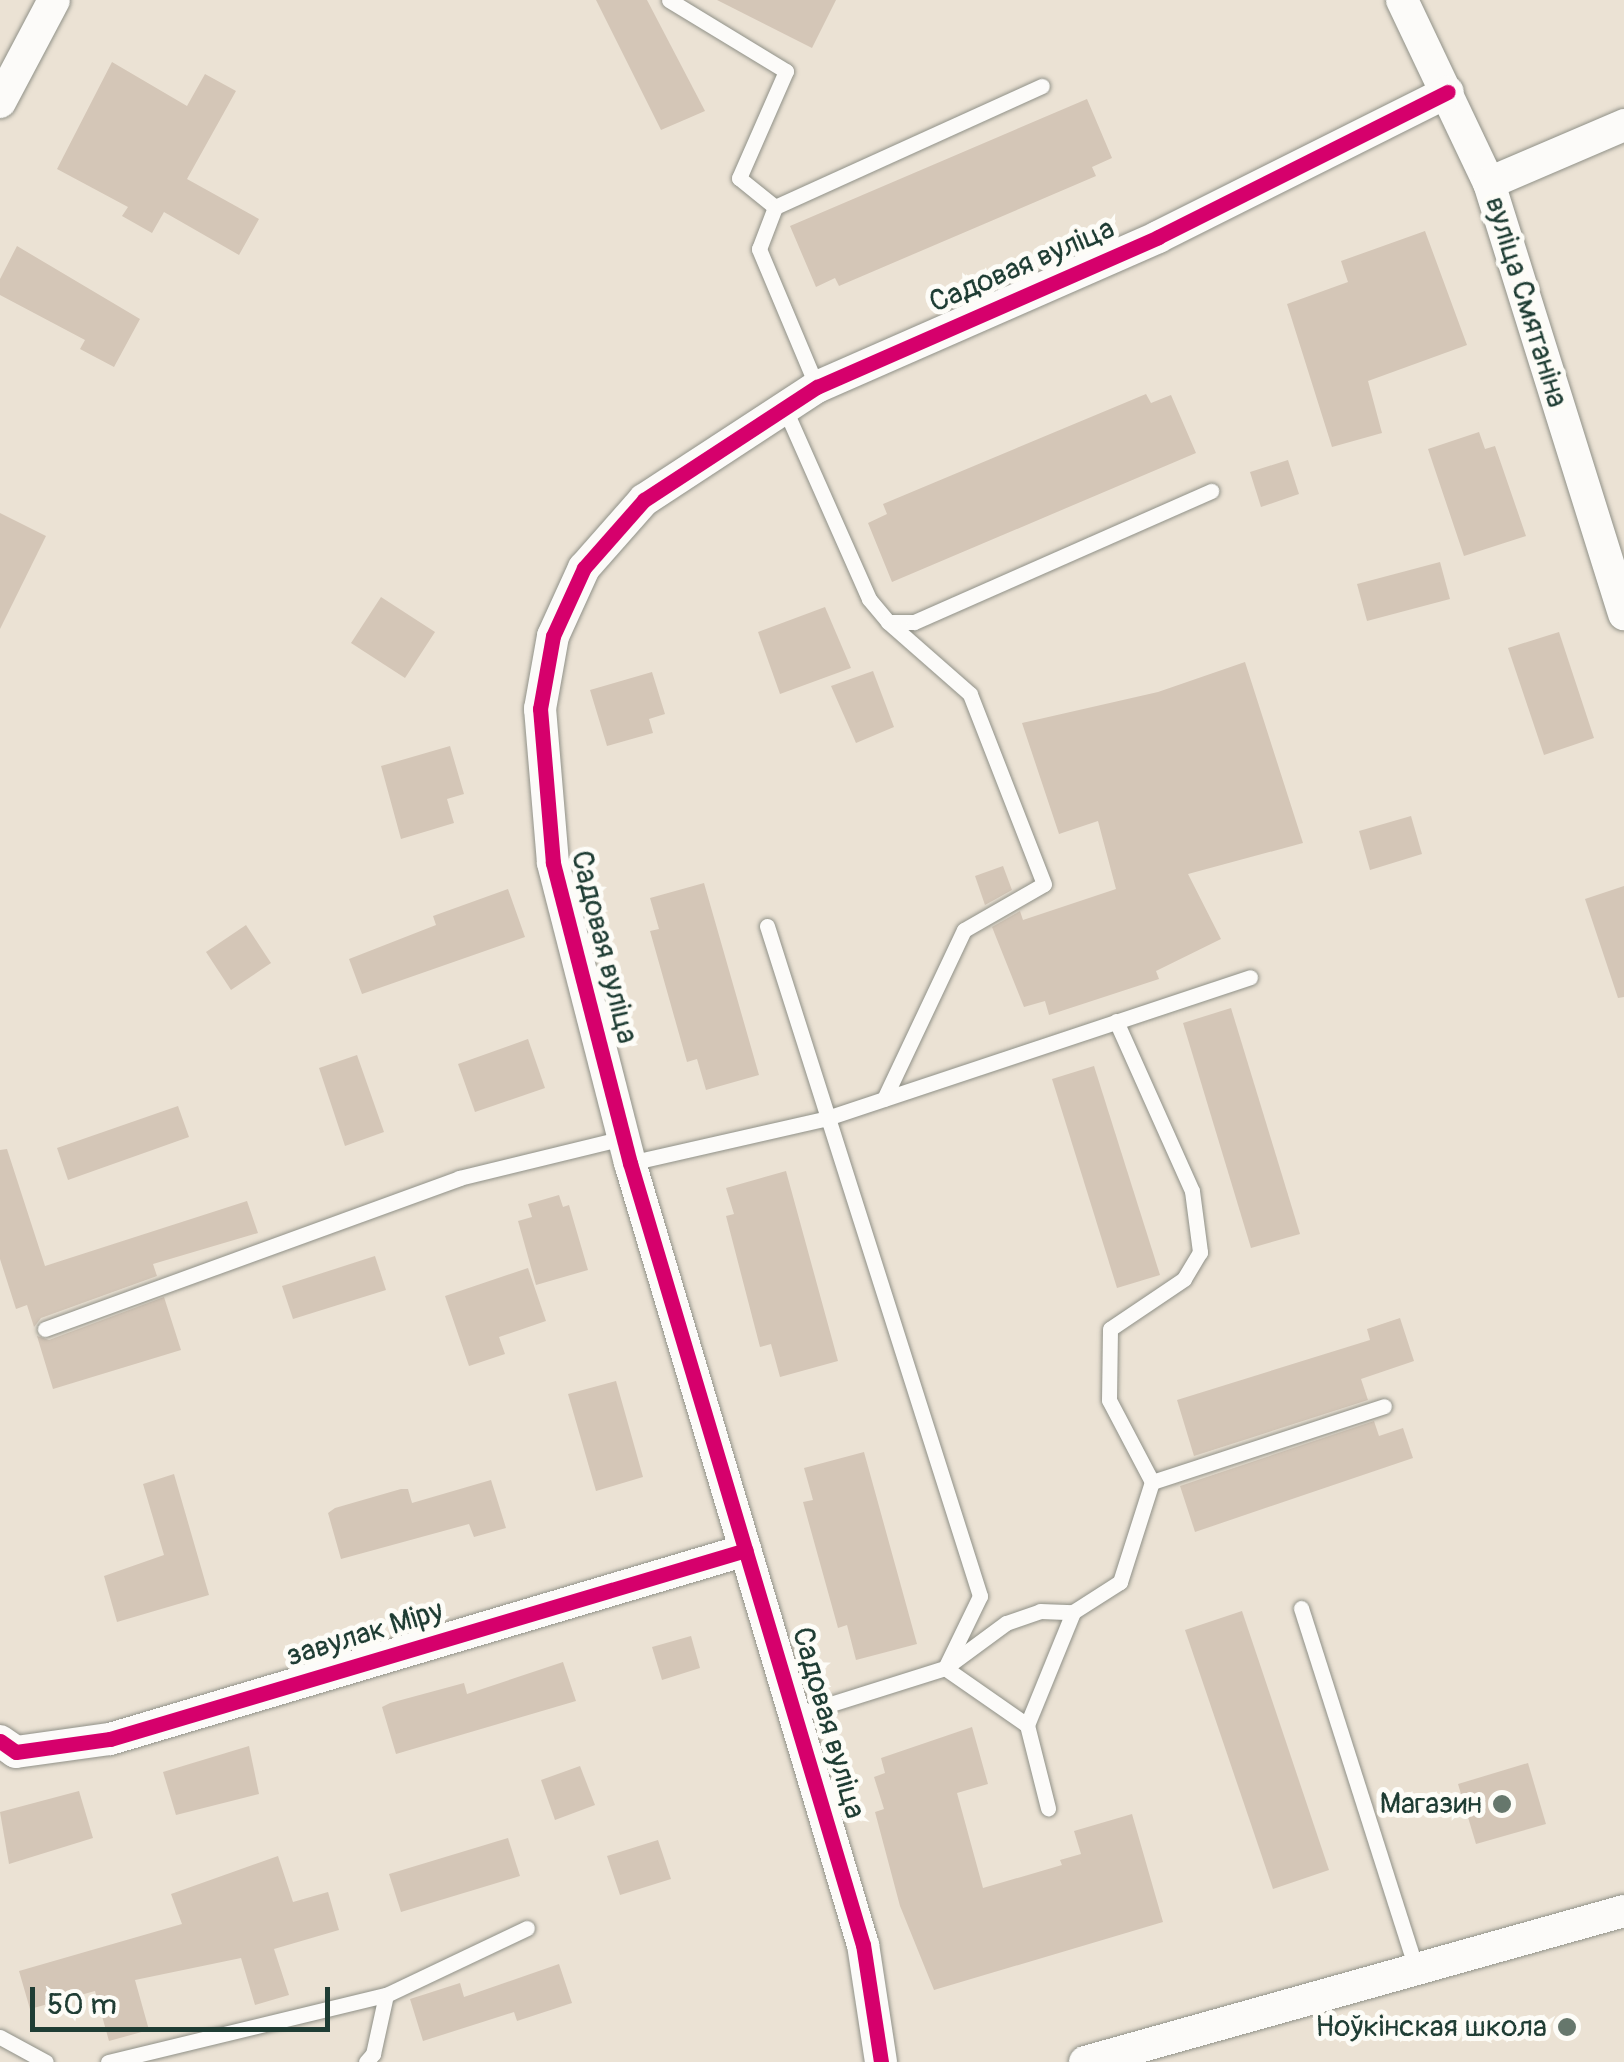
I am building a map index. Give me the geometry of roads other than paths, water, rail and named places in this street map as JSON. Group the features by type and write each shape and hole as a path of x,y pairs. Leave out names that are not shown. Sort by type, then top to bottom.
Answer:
{"street":[{"path":"0,102 54,0"},
{"name":"вуліца Смятаніна","path":"1402,0 1489,183 1624,614"},
{"name":"Садовая вуліца","path":"881,2062 863,1945 799,1714 626,1150 553,863 540,710 554,636 584,568 644,500 816,387 1158,237 1448,92"},
{"path":"1489,183 1624,125"},
{"name":"завулак Міру","path":"0,1741 16,1752 110,1739 746,1550"},
{"path":"1085,2062 1624,1911"}],"lane":[{"path":"669,0 786,71 739,178 775,207"},
{"path":"816,387 759,249 775,207 1042,86"},
{"path":"784,407 869,598 888,622 970,694 1044,884 964,930 884,1099"},
{"path":"888,622 914,622 1211,491"},
{"path":"767,926 824,1119 980,1596 944,1668"},
{"path":"44,1330 459,1178 824,1119 1250,977"},
{"path":"799,1714 944,1668 1006,1623 1040,1611 1072,1612 1120,1582 1152,1482 1109,1400 1110,1328 1184,1279 1200,1252 1192,1190 1116,1022"},
{"path":"1152,1482 1384,1406"},
{"path":"1301,1608 1417,1971"},
{"path":"1048,1808 1027,1726 1072,1612"},
{"path":"944,1668 1027,1726"},
{"path":"108,2062 386,1995 527,1928"},
{"path":"366,2062 374,2054 386,1995"},
{"path":"0,2037 46,2062"}],"place":[{"name":"Магазин","path":"1502,1804"},
{"name":"Ноўкінская школа","path":"1567,2027"}]}
